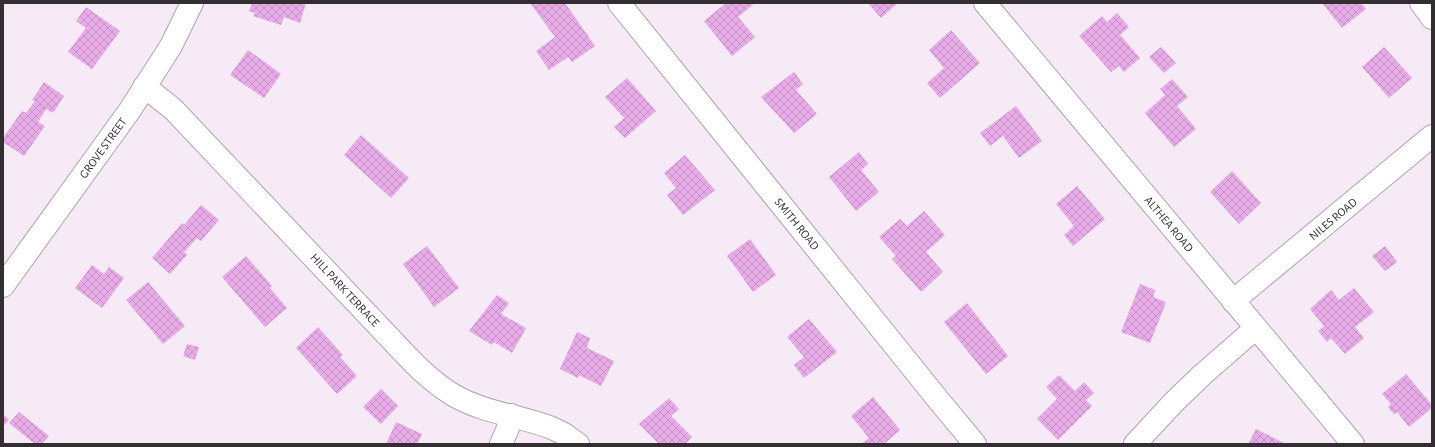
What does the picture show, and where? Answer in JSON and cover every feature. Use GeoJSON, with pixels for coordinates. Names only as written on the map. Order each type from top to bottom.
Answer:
{"type":"FeatureCollection","features":[{"type":"Feature","properties":{"kind":"street","name":"GROVE STREET"},"geometry":{"type":"LineString","coordinates":[[3,286],[144,87],[174,40],[192,3]]}},
{"type":"Feature","properties":{"kind":"street","name":"SMITH ROAD"},"geometry":{"type":"LineString","coordinates":[[619,3],[975,444]]}},
{"type":"Feature","properties":{"kind":"street","name":"ALTHEA ROAD"},"geometry":{"type":"LineString","coordinates":[[985,3],[1353,444]]}},
{"type":"Feature","properties":{"kind":"street"},"geometry":{"type":"LineString","coordinates":[[1421,3],[1432,18]]}},
{"type":"Feature","properties":{"kind":"street","name":"HILL PARK TERRACE"},"geometry":{"type":"LineString","coordinates":[[144,87],[173,109],[405,354],[441,387],[456,396],[486,408],[552,428],[578,444]]}},
{"type":"Feature","properties":{"kind":"street","name":"NILES ROAD"},"geometry":{"type":"LineString","coordinates":[[1233,301],[1432,136]]}},
{"type":"Feature","properties":{"kind":"street"},"geometry":{"type":"LineString","coordinates":[[1135,444],[1173,403],[1202,375],[1256,328]]}},
{"type":"Feature","properties":{"kind":"street"},"geometry":{"type":"LineString","coordinates":[[501,444],[508,428],[511,415]]}},
{"type":"Feature","properties":{"kind":"building"},"geometry":{"type":"Polygon","coordinates":[[[252,3],[306,3],[300,23],[284,17],[281,25],[253,16],[255,13],[249,11],[252,3]]]}},
{"type":"Feature","properties":{"kind":"building"},"geometry":{"type":"Polygon","coordinates":[[[530,3],[565,3],[595,46],[572,62],[568,57],[549,70],[536,51],[555,37],[530,3]]]}},
{"type":"Feature","properties":{"kind":"building"},"geometry":{"type":"Polygon","coordinates":[[[726,3],[755,3],[738,17],[755,37],[732,56],[704,21],[726,3]]]}},
{"type":"Feature","properties":{"kind":"building"},"geometry":{"type":"Polygon","coordinates":[[[868,3],[898,3],[881,18],[868,3]]]}},
{"type":"Feature","properties":{"kind":"building"},"geometry":{"type":"Polygon","coordinates":[[[1322,3],[1361,3],[1366,9],[1342,28],[1322,3]]]}},
{"type":"Feature","properties":{"kind":"building"},"geometry":{"type":"Polygon","coordinates":[[[86,7],[120,31],[92,69],[68,52],[86,28],[76,21],[86,7]]]}},
{"type":"Feature","properties":{"kind":"building"},"geometry":{"type":"Polygon","coordinates":[[[1117,13],[1129,27],[1120,35],[1140,58],[1124,72],[1119,66],[1111,72],[1079,36],[1102,16],[1107,22],[1117,13]]]}},
{"type":"Feature","properties":{"kind":"building"},"geometry":{"type":"Polygon","coordinates":[[[951,30],[980,63],[940,98],[927,83],[944,68],[929,50],[951,30]]]}},
{"type":"Feature","properties":{"kind":"building"},"geometry":{"type":"Polygon","coordinates":[[[1161,47],[1176,63],[1164,73],[1149,57],[1161,47]]]}},
{"type":"Feature","properties":{"kind":"building"},"geometry":{"type":"Polygon","coordinates":[[[1384,47],[1412,78],[1389,98],[1362,67],[1384,47]]]}},
{"type":"Feature","properties":{"kind":"building"},"geometry":{"type":"Polygon","coordinates":[[[248,50],[281,74],[264,98],[230,75],[248,50]]]}},
{"type":"Feature","properties":{"kind":"building"},"geometry":{"type":"Polygon","coordinates":[[[794,72],[803,84],[796,90],[817,114],[794,133],[761,97],[794,72]]]}},
{"type":"Feature","properties":{"kind":"building"},"geometry":{"type":"Polygon","coordinates":[[[627,78],[656,111],[625,138],[614,127],[624,118],[605,97],[627,78]]]}},
{"type":"Feature","properties":{"kind":"building"},"geometry":{"type":"Polygon","coordinates":[[[1172,79],[1188,97],[1177,106],[1196,129],[1174,147],[1145,113],[1165,95],[1160,89],[1172,79]]]}},
{"type":"Feature","properties":{"kind":"building"},"geometry":{"type":"Polygon","coordinates":[[[44,82],[64,96],[53,113],[46,109],[38,122],[45,126],[24,156],[3,142],[3,138],[22,111],[26,113],[35,101],[32,100],[44,82]]]}},
{"type":"Feature","properties":{"kind":"building"},"geometry":{"type":"Polygon","coordinates":[[[1016,106],[1042,141],[1019,158],[1003,136],[990,146],[980,133],[1016,106]]]}},
{"type":"Feature","properties":{"kind":"building"},"geometry":{"type":"Polygon","coordinates":[[[361,135],[409,178],[391,198],[344,155],[361,135]]]}},
{"type":"Feature","properties":{"kind":"building"},"geometry":{"type":"Polygon","coordinates":[[[859,152],[868,164],[861,170],[879,192],[856,211],[829,177],[859,152]]]}},
{"type":"Feature","properties":{"kind":"building"},"geometry":{"type":"Polygon","coordinates":[[[685,155],[715,190],[683,215],[667,195],[676,188],[664,173],[685,155]]]}},
{"type":"Feature","properties":{"kind":"building"},"geometry":{"type":"Polygon","coordinates":[[[1232,171],[1261,203],[1239,224],[1210,192],[1232,171]]]}},
{"type":"Feature","properties":{"kind":"building"},"geometry":{"type":"Polygon","coordinates":[[[1077,186],[1105,219],[1073,246],[1064,235],[1074,226],[1056,204],[1077,186]]]}},
{"type":"Feature","properties":{"kind":"building"},"geometry":{"type":"Polygon","coordinates":[[[201,205],[219,220],[201,241],[197,238],[184,252],[187,255],[170,274],[152,258],[182,223],[184,225],[201,205]]]}},
{"type":"Feature","properties":{"kind":"building"},"geometry":{"type":"Polygon","coordinates":[[[924,211],[945,235],[926,252],[943,272],[921,292],[892,259],[896,256],[879,237],[900,219],[907,226],[924,211]]]}},
{"type":"Feature","properties":{"kind":"building"},"geometry":{"type":"Polygon","coordinates":[[[750,239],[776,275],[753,292],[727,256],[750,239]]]}},
{"type":"Feature","properties":{"kind":"building"},"geometry":{"type":"Polygon","coordinates":[[[427,246],[459,288],[434,307],[403,264],[427,246]]]}},
{"type":"Feature","properties":{"kind":"building"},"geometry":{"type":"Polygon","coordinates":[[[1385,246],[1397,262],[1385,271],[1372,256],[1385,246]]]}},
{"type":"Feature","properties":{"kind":"building"},"geometry":{"type":"Polygon","coordinates":[[[246,256],[272,286],[270,288],[287,308],[265,327],[222,277],[246,256]]]}},
{"type":"Feature","properties":{"kind":"building"},"geometry":{"type":"Polygon","coordinates":[[[92,265],[104,274],[109,267],[124,278],[102,308],[75,288],[92,265]]]}},
{"type":"Feature","properties":{"kind":"building"},"geometry":{"type":"Polygon","coordinates":[[[148,282],[185,326],[163,344],[126,300],[148,282]]]}},
{"type":"Feature","properties":{"kind":"building"},"geometry":{"type":"Polygon","coordinates":[[[1140,284],[1155,290],[1153,297],[1166,302],[1150,343],[1121,332],[1140,284]]]}},
{"type":"Feature","properties":{"kind":"building"},"geometry":{"type":"Polygon","coordinates":[[[1354,288],[1374,312],[1355,327],[1364,338],[1345,354],[1331,338],[1327,342],[1318,331],[1324,326],[1310,309],[1331,290],[1339,300],[1354,288]]]}},
{"type":"Feature","properties":{"kind":"building"},"geometry":{"type":"Polygon","coordinates":[[[497,295],[509,303],[501,314],[526,328],[512,353],[494,342],[492,345],[469,331],[497,295]]]}},
{"type":"Feature","properties":{"kind":"building"},"geometry":{"type":"Polygon","coordinates":[[[967,303],[1008,356],[986,374],[944,322],[967,303]]]}},
{"type":"Feature","properties":{"kind":"building"},"geometry":{"type":"Polygon","coordinates":[[[809,319],[837,352],[804,378],[794,365],[804,357],[787,337],[809,319]]]}},
{"type":"Feature","properties":{"kind":"building"},"geometry":{"type":"Polygon","coordinates":[[[318,327],[343,355],[340,357],[357,376],[337,394],[296,348],[318,327]]]}},
{"type":"Feature","properties":{"kind":"building"},"geometry":{"type":"Polygon","coordinates":[[[577,332],[590,338],[587,348],[614,361],[601,386],[579,375],[578,378],[560,369],[577,332]]]}},
{"type":"Feature","properties":{"kind":"building"},"geometry":{"type":"Polygon","coordinates":[[[187,344],[199,347],[195,360],[183,356],[187,344]]]}},
{"type":"Feature","properties":{"kind":"building"},"geometry":{"type":"Polygon","coordinates":[[[1406,374],[1432,405],[1432,408],[1409,427],[1397,412],[1394,414],[1388,407],[1391,404],[1382,394],[1406,374]]]}},
{"type":"Feature","properties":{"kind":"building"},"geometry":{"type":"Polygon","coordinates":[[[1059,375],[1075,391],[1084,382],[1094,393],[1086,400],[1092,406],[1058,440],[1037,419],[1057,399],[1046,387],[1059,375]]]}},
{"type":"Feature","properties":{"kind":"building"},"geometry":{"type":"Polygon","coordinates":[[[381,389],[398,406],[381,424],[363,407],[381,389]]]}},
{"type":"Feature","properties":{"kind":"building"},"geometry":{"type":"Polygon","coordinates":[[[873,397],[900,430],[884,444],[861,444],[869,438],[851,416],[873,397]]]}},
{"type":"Feature","properties":{"kind":"building"},"geometry":{"type":"Polygon","coordinates":[[[669,398],[679,409],[671,416],[692,437],[685,444],[659,444],[639,424],[669,398]]]}},
{"type":"Feature","properties":{"kind":"building"},"geometry":{"type":"Polygon","coordinates":[[[19,412],[49,436],[42,444],[35,444],[9,423],[19,412]]]}},
{"type":"Feature","properties":{"kind":"building"},"geometry":{"type":"Polygon","coordinates":[[[3,415],[9,419],[3,427],[3,415]]]}},
{"type":"Feature","properties":{"kind":"building"},"geometry":{"type":"Polygon","coordinates":[[[396,422],[422,434],[417,444],[386,444],[396,422]]]}},
{"type":"Feature","properties":{"kind":"building"},"geometry":{"type":"Polygon","coordinates":[[[1256,429],[1286,444],[1248,444],[1256,429]]]}}]}
